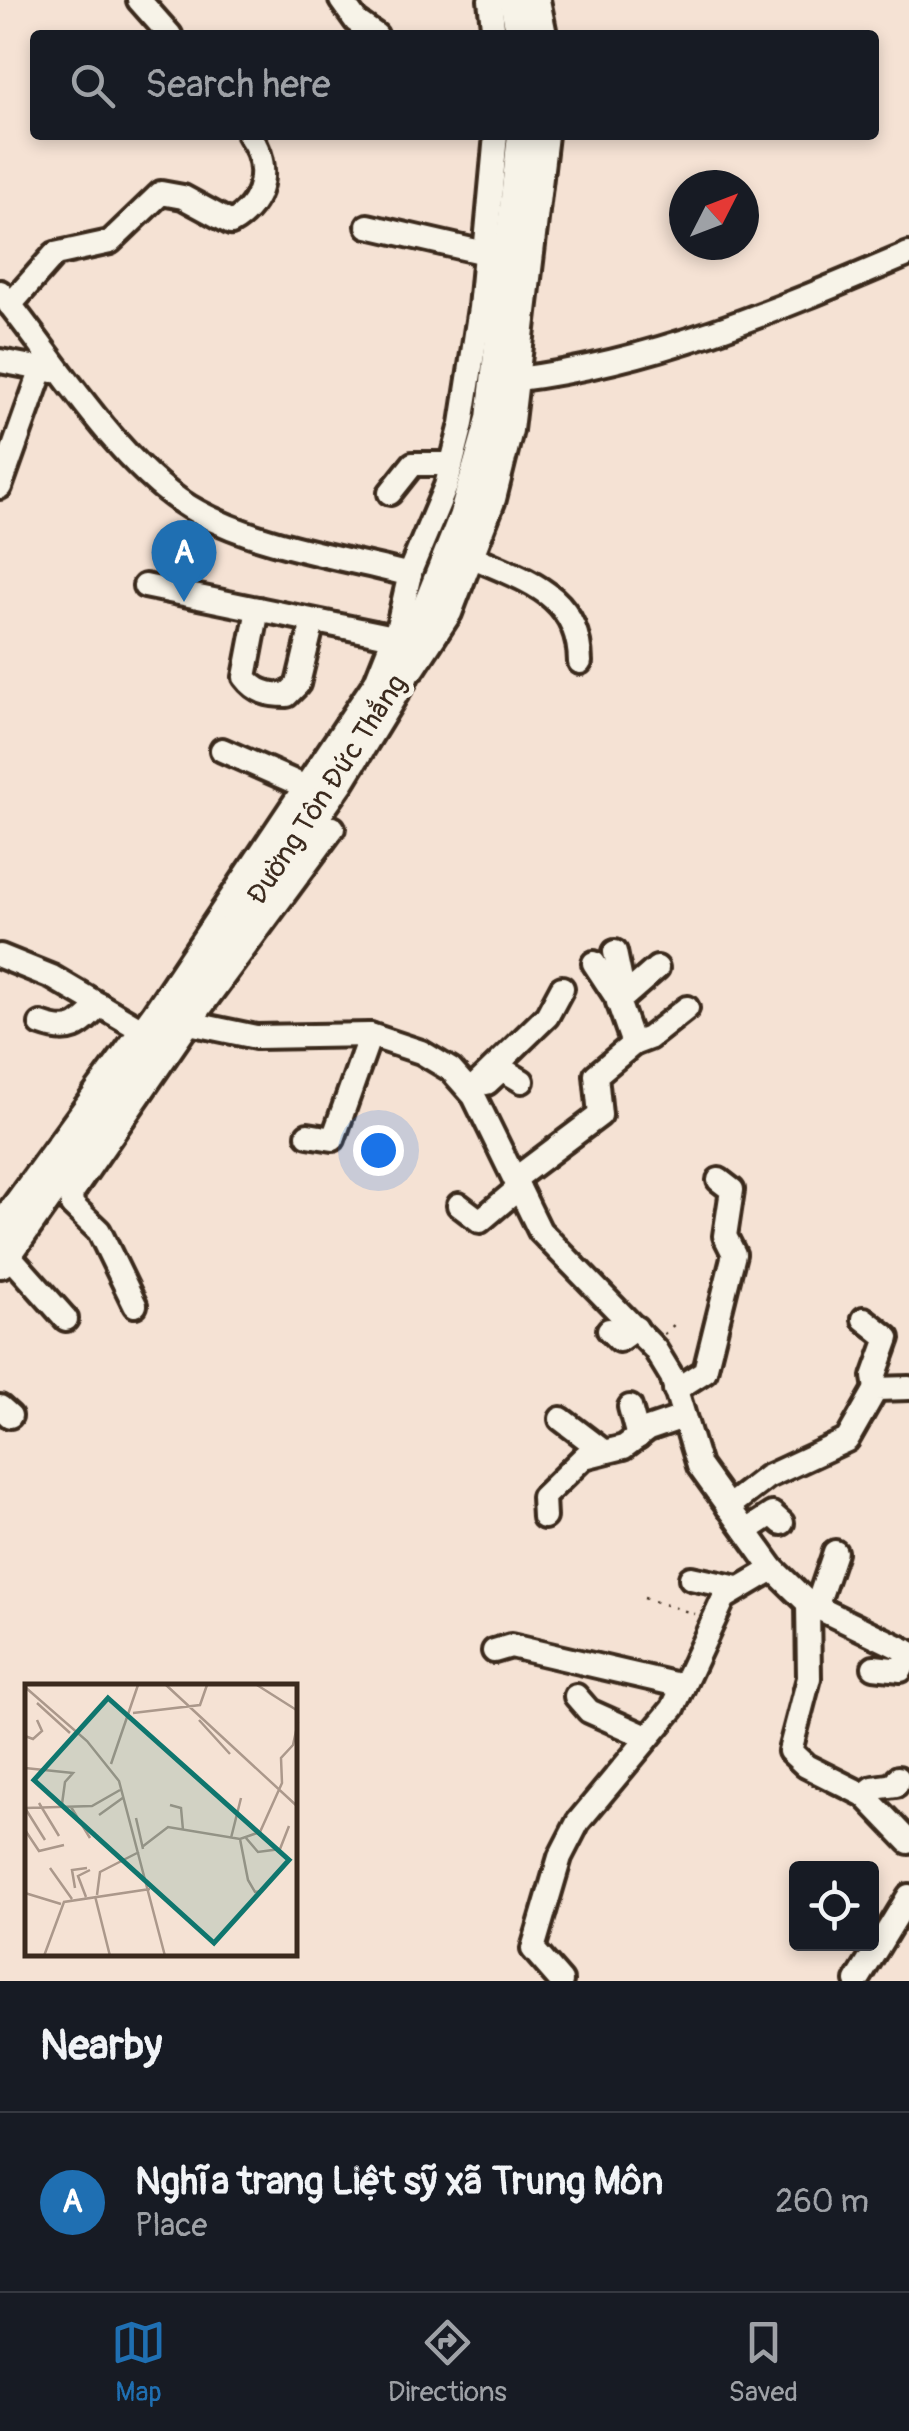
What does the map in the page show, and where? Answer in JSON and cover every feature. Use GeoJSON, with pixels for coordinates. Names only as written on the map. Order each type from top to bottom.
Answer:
{"type":"FeatureCollection","features":[{"type":"Feature","properties":{"kind":"highway"},"geometry":{"type":"LineString","coordinates":[[516,0],[523,30]]}},
{"type":"Feature","properties":{"kind":"highway","name":"Đường Tôn Đức Thắng"},"geometry":{"type":"LineString","coordinates":[[2,1246],[167,1025],[338,780],[465,518],[493,419],[523,140]]}},
{"type":"Feature","properties":{"kind":"street"},"geometry":{"type":"LineString","coordinates":[[139,0],[166,30]]}},
{"type":"Feature","properties":{"kind":"street"},"geometry":{"type":"LineString","coordinates":[[341,0],[369,30]]}},
{"type":"Feature","properties":{"kind":"street"},"geometry":{"type":"LineString","coordinates":[[490,0],[493,30]]}},
{"type":"Feature","properties":{"kind":"street"},"geometry":{"type":"LineString","coordinates":[[538,0],[544,30]]}},
{"type":"Feature","properties":{"kind":"street"},"geometry":{"type":"LineString","coordinates":[[253,140],[260,148],[260,197],[250,213],[230,222],[183,196],[161,193],[110,242],[65,248],[5,298],[51,371],[166,491],[233,528],[414,572]]}},
{"type":"Feature","properties":{"kind":"street"},"geometry":{"type":"LineString","coordinates":[[135,1305],[98,1231],[68,1200],[306,787],[376,681],[398,656],[414,572],[452,464],[474,365],[496,140]]}},
{"type":"Feature","properties":{"kind":"street"},"geometry":{"type":"LineString","coordinates":[[144,586],[313,620],[398,656],[425,656],[494,499],[518,379],[545,140]]}},
{"type":"Feature","properties":{"kind":"street"},"geometry":{"type":"LineString","coordinates":[[368,226],[485,253]]}},
{"type":"Feature","properties":{"kind":"street"},"geometry":{"type":"LineString","coordinates":[[518,379],[575,372],[731,330],[909,254]]}},
{"type":"Feature","properties":{"kind":"street"},"geometry":{"type":"LineString","coordinates":[[0,361],[51,371]]}},
{"type":"Feature","properties":{"kind":"street"},"geometry":{"type":"LineString","coordinates":[[0,488],[51,371]]}},
{"type":"Feature","properties":{"kind":"street"},"geometry":{"type":"LineString","coordinates":[[390,493],[413,464],[452,464]]}},
{"type":"Feature","properties":{"kind":"street"},"geometry":{"type":"LineString","coordinates":[[472,556],[540,587],[563,608],[578,631],[580,662]]}},
{"type":"Feature","properties":{"kind":"street"},"geometry":{"type":"LineString","coordinates":[[258,609],[245,676],[253,688],[273,695],[287,695],[298,684],[313,620]]}},
{"type":"Feature","properties":{"kind":"street"},"geometry":{"type":"LineString","coordinates":[[222,750],[306,787]]}},
{"type":"Feature","properties":{"kind":"street"},"geometry":{"type":"LineString","coordinates":[[167,1025],[333,828]]}},
{"type":"Feature","properties":{"kind":"street"},"geometry":{"type":"LineString","coordinates":[[0,956],[52,977],[100,1005],[167,1025],[256,1037],[370,1035],[436,1060],[472,1094],[552,1246],[655,1349],[675,1390],[698,1466],[773,1569],[812,1605],[909,1652],[901,1670],[874,1667]]}},
{"type":"Feature","properties":{"kind":"street"},"geometry":{"type":"LineString","coordinates":[[604,957],[633,1044]]}},
{"type":"Feature","properties":{"kind":"street"},"geometry":{"type":"LineString","coordinates":[[618,1000],[657,968]]}},
{"type":"Feature","properties":{"kind":"street"},"geometry":{"type":"LineString","coordinates":[[472,1094],[547,1016],[562,988]]}},
{"type":"Feature","properties":{"kind":"street"},"geometry":{"type":"LineString","coordinates":[[40,1024],[62,1031],[78,1028],[100,1005]]}},
{"type":"Feature","properties":{"kind":"street"},"geometry":{"type":"LineString","coordinates":[[600,1115],[594,1080],[633,1044],[649,1038],[687,1008]]}},
{"type":"Feature","properties":{"kind":"street"},"geometry":{"type":"LineString","coordinates":[[308,1135],[334,1139],[370,1035]]}},
{"type":"Feature","properties":{"kind":"street"},"geometry":{"type":"LineString","coordinates":[[472,1094],[502,1069],[522,1082]]}},
{"type":"Feature","properties":{"kind":"street"},"geometry":{"type":"LineString","coordinates":[[458,1204],[480,1220],[517,1184],[600,1115],[614,1108],[606,1086]]}},
{"type":"Feature","properties":{"kind":"street"},"geometry":{"type":"LineString","coordinates":[[675,1390],[705,1371],[733,1260],[724,1236],[732,1190],[719,1180]]}},
{"type":"Feature","properties":{"kind":"street"},"geometry":{"type":"LineString","coordinates":[[2,1246],[66,1318]]}},
{"type":"Feature","properties":{"kind":"street"},"geometry":{"type":"LineString","coordinates":[[728,1508],[767,1476],[846,1440],[876,1390],[874,1377],[888,1338],[864,1319]]}},
{"type":"Feature","properties":{"kind":"street"},"geometry":{"type":"LineString","coordinates":[[609,1330],[619,1340],[636,1328]]}},
{"type":"Feature","properties":{"kind":"street"},"geometry":{"type":"LineString","coordinates":[[876,1390],[909,1388]]}},
{"type":"Feature","properties":{"kind":"street"},"geometry":{"type":"LineString","coordinates":[[630,1407],[638,1437]]}},
{"type":"Feature","properties":{"kind":"street"},"geometry":{"type":"LineString","coordinates":[[544,1516],[541,1503],[547,1491],[584,1458],[624,1447],[654,1426],[682,1417]]}},
{"type":"Feature","properties":{"kind":"street"},"geometry":{"type":"LineString","coordinates":[[562,1419],[603,1451]]}},
{"type":"Feature","properties":{"kind":"street"},"geometry":{"type":"LineString","coordinates":[[746,1531],[772,1514],[782,1522]]}},
{"type":"Feature","properties":{"kind":"street"},"geometry":{"type":"LineString","coordinates":[[836,1552],[812,1605],[810,1678],[790,1750],[806,1766],[864,1795],[909,1842]]}},
{"type":"Feature","properties":{"kind":"street"},"geometry":{"type":"LineString","coordinates":[[561,1981],[534,1949],[560,1857],[578,1822],[664,1720],[724,1598],[773,1569]]}},
{"type":"Feature","properties":{"kind":"street"},"geometry":{"type":"LineString","coordinates":[[691,1578],[738,1588]]}},
{"type":"Feature","properties":{"kind":"street"},"geometry":{"type":"LineString","coordinates":[[679,1641],[702,1648]]}},
{"type":"Feature","properties":{"kind":"street"},"geometry":{"type":"LineString","coordinates":[[494,1651],[511,1646],[684,1686]]}},
{"type":"Feature","properties":{"kind":"street"},"geometry":{"type":"LineString","coordinates":[[576,1696],[589,1711],[647,1737]]}},
{"type":"Feature","properties":{"kind":"street"},"geometry":{"type":"LineString","coordinates":[[864,1795],[876,1787],[893,1786],[898,1778]]}},
{"type":"Feature","properties":{"kind":"street"},"geometry":{"type":"LineString","coordinates":[[857,1981],[909,1896]]}},
{"type":"Feature","properties":{"kind":"path"},"geometry":{"type":"LineString","coordinates":[[644,1598],[716,1618]]}},
{"type":"Feature","properties":{"kind":"place","name":"Nghĩa trang Liệt sỹ xã Trung Môn"},"geometry":{"type":"Point","coordinates":[184,602]}}]}
